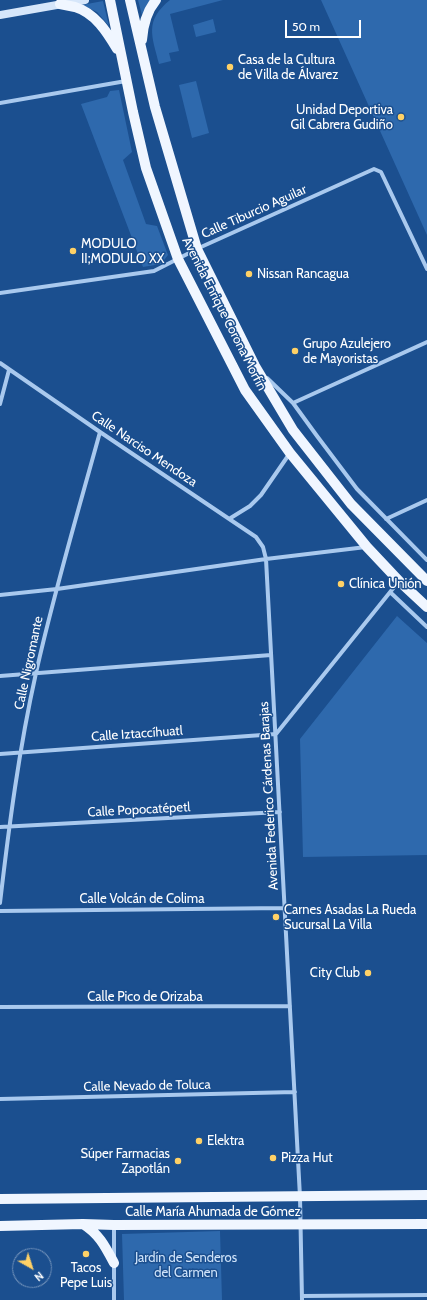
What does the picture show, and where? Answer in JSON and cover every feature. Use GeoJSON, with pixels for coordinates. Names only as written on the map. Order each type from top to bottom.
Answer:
{"type":"FeatureCollection","features":[{"type":"Feature","properties":{"kind":"main road"},"geometry":{"type":"LineString","coordinates":[[0,15],[85,0]]}},
{"type":"Feature","properties":{"kind":"main road","name":"Avenida Enrique Corona Morfín"},"geometry":{"type":"LineString","coordinates":[[110,0],[146,168],[178,259],[245,390],[290,453],[366,547],[427,607]]}},
{"type":"Feature","properties":{"kind":"main road","name":"Avenida Enrique Corona Morfín"},"geometry":{"type":"LineString","coordinates":[[130,0],[155,107],[196,249],[255,366],[293,430],[351,504],[427,581]]}},
{"type":"Feature","properties":{"kind":"main road"},"geometry":{"type":"LineString","coordinates":[[141,50],[144,22],[150,7],[156,0]]}},
{"type":"Feature","properties":{"kind":"main road"},"geometry":{"type":"LineString","coordinates":[[60,4],[76,7],[93,18],[106,30],[121,56]]}},
{"type":"Feature","properties":{"kind":"main road","name":"Calle María Ahumada de Gómez"},"geometry":{"type":"LineString","coordinates":[[0,1199],[427,1196]]}},
{"type":"Feature","properties":{"kind":"main road"},"geometry":{"type":"LineString","coordinates":[[83,1224],[93,1230],[114,1263]]}},
{"type":"Feature","properties":{"kind":"main road","name":"Calle María Ahumada de Gómez"},"geometry":{"type":"LineString","coordinates":[[0,1226],[83,1224],[427,1224]]}},
{"type":"Feature","properties":{"kind":"street"},"geometry":{"type":"LineString","coordinates":[[0,103],[127,81]]}},
{"type":"Feature","properties":{"kind":"street","name":"Calle Tiburcio Aguilar"},"geometry":{"type":"LineString","coordinates":[[0,293],[154,271],[196,249],[374,168],[381,172],[427,269]]}},
{"type":"Feature","properties":{"kind":"street"},"geometry":{"type":"LineString","coordinates":[[293,403],[427,342]]}},
{"type":"Feature","properties":{"kind":"street","name":"Calle Narciso Mendoza"},"geometry":{"type":"LineString","coordinates":[[0,363],[256,537],[263,547],[266,559]]}},
{"type":"Feature","properties":{"kind":"street"},"geometry":{"type":"LineString","coordinates":[[255,366],[293,403],[353,484],[427,560]]}},
{"type":"Feature","properties":{"kind":"street"},"geometry":{"type":"LineString","coordinates":[[0,404],[9,370]]}},
{"type":"Feature","properties":{"kind":"street","name":"Calle Nigromante"},"geometry":{"type":"LineString","coordinates":[[0,903],[9,827],[36,674],[57,589],[100,432]]}},
{"type":"Feature","properties":{"kind":"street"},"geometry":{"type":"LineString","coordinates":[[229,519],[250,506],[261,495],[290,453]]}},
{"type":"Feature","properties":{"kind":"street"},"geometry":{"type":"LineString","coordinates":[[386,519],[427,500]]}},
{"type":"Feature","properties":{"kind":"street"},"geometry":{"type":"LineString","coordinates":[[0,595],[57,589],[266,559],[366,547]]}},
{"type":"Feature","properties":{"kind":"street","name":"Avenida Federico Cárdenas Barajas"},"geometry":{"type":"LineString","coordinates":[[266,559],[295,1092],[301,1224],[302,1298]]}},
{"type":"Feature","properties":{"kind":"street"},"geometry":{"type":"LineString","coordinates":[[276,734],[399,581]]}},
{"type":"Feature","properties":{"kind":"street"},"geometry":{"type":"LineString","coordinates":[[390,592],[427,626]]}},
{"type":"Feature","properties":{"kind":"street"},"geometry":{"type":"LineString","coordinates":[[0,676],[271,654]]}},
{"type":"Feature","properties":{"kind":"street","name":"Calle Iztaccíhuatl"},"geometry":{"type":"LineString","coordinates":[[0,754],[276,734]]}},
{"type":"Feature","properties":{"kind":"street","name":"Calle Popocatépetl"},"geometry":{"type":"LineString","coordinates":[[0,827],[280,812]]}},
{"type":"Feature","properties":{"kind":"street","name":"Calle Volcán de Colima"},"geometry":{"type":"LineString","coordinates":[[0,910],[285,908]]}},
{"type":"Feature","properties":{"kind":"street","name":"Calle Pico de Orizaba"},"geometry":{"type":"LineString","coordinates":[[0,1007],[290,1006]]}},
{"type":"Feature","properties":{"kind":"street","name":"Calle Nevado de Toluca"},"geometry":{"type":"LineString","coordinates":[[0,1099],[295,1092]]}},
{"type":"Feature","properties":{"kind":"street"},"geometry":{"type":"LineString","coordinates":[[114,1225],[114,1300]]}},
{"type":"Feature","properties":{"kind":"street"},"geometry":{"type":"LineString","coordinates":[[302,1298],[427,1295]]}},
{"type":"Feature","properties":{"kind":"green space"},"geometry":{"type":"Polygon","coordinates":[[[138,0],[151,0],[142,15],[138,0]]]}},
{"type":"Feature","properties":{"kind":"green space"},"geometry":{"type":"Polygon","coordinates":[[[170,0],[223,0],[170,14],[179,51],[169,53],[171,61],[159,64],[154,45],[152,29],[153,22],[156,15],[170,0]]]}},
{"type":"Feature","properties":{"kind":"green space","name":"Unidad Deportiva Gil Cabrera Gudiño"},"geometry":{"type":"Polygon","coordinates":[[[321,0],[427,0],[427,235],[321,0]]]}},
{"type":"Feature","properties":{"kind":"green space"},"geometry":{"type":"Polygon","coordinates":[[[103,1],[109,26],[97,12],[82,5],[103,1]]]}},
{"type":"Feature","properties":{"kind":"green space"},"geometry":{"type":"Polygon","coordinates":[[[213,19],[216,32],[196,37],[193,25],[213,19]]]}},
{"type":"Feature","properties":{"kind":"green space"},"geometry":{"type":"Polygon","coordinates":[[[196,81],[209,133],[192,138],[179,85],[196,81]]]}},
{"type":"Feature","properties":{"kind":"green space"},"geometry":{"type":"Polygon","coordinates":[[[119,90],[132,152],[123,160],[146,224],[157,226],[168,255],[161,264],[143,267],[81,104],[107,97],[110,91],[119,90]]]}},
{"type":"Feature","properties":{"kind":"green space"},"geometry":{"type":"Polygon","coordinates":[[[397,616],[427,643],[427,855],[303,857],[300,739],[397,616]]]}},
{"type":"Feature","properties":{"kind":"green space","name":"Jardín de Senderos del Carmen"},"geometry":{"type":"Polygon","coordinates":[[[220,1231],[222,1300],[124,1300],[122,1234],[220,1231]]]}},
{"type":"Feature","properties":{"kind":"place","name":"Casa de la Cultura de Villa de Álvarez"},"geometry":{"type":"Point","coordinates":[230,67]}},
{"type":"Feature","properties":{"kind":"place","name":"Unidad Deportiva Gil Cabrera Gudiño"},"geometry":{"type":"Point","coordinates":[401,117]}},
{"type":"Feature","properties":{"kind":"place","name":"MODULO II;MODULO XX"},"geometry":{"type":"Point","coordinates":[73,251]}},
{"type":"Feature","properties":{"kind":"place","name":"Nissan Rancagua"},"geometry":{"type":"Point","coordinates":[249,274]}},
{"type":"Feature","properties":{"kind":"place","name":"Grupo Azulejero de Mayoristas"},"geometry":{"type":"Point","coordinates":[295,351]}},
{"type":"Feature","properties":{"kind":"place","name":"Clínica Unión"},"geometry":{"type":"Point","coordinates":[341,584]}},
{"type":"Feature","properties":{"kind":"place","name":"Carnes Asadas La Rueda Sucursal La Villa"},"geometry":{"type":"Point","coordinates":[276,917]}},
{"type":"Feature","properties":{"kind":"place","name":"City Club"},"geometry":{"type":"Point","coordinates":[368,973]}},
{"type":"Feature","properties":{"kind":"place","name":"Elektra"},"geometry":{"type":"Point","coordinates":[199,1141]}},
{"type":"Feature","properties":{"kind":"place","name":"Pizza Hut"},"geometry":{"type":"Point","coordinates":[273,1158]}},
{"type":"Feature","properties":{"kind":"place","name":"Súper Farmacias Zapotlán"},"geometry":{"type":"Point","coordinates":[178,1161]}},
{"type":"Feature","properties":{"kind":"place","name":"Tacos Pepe Luis"},"geometry":{"type":"Point","coordinates":[86,1254]}}]}
